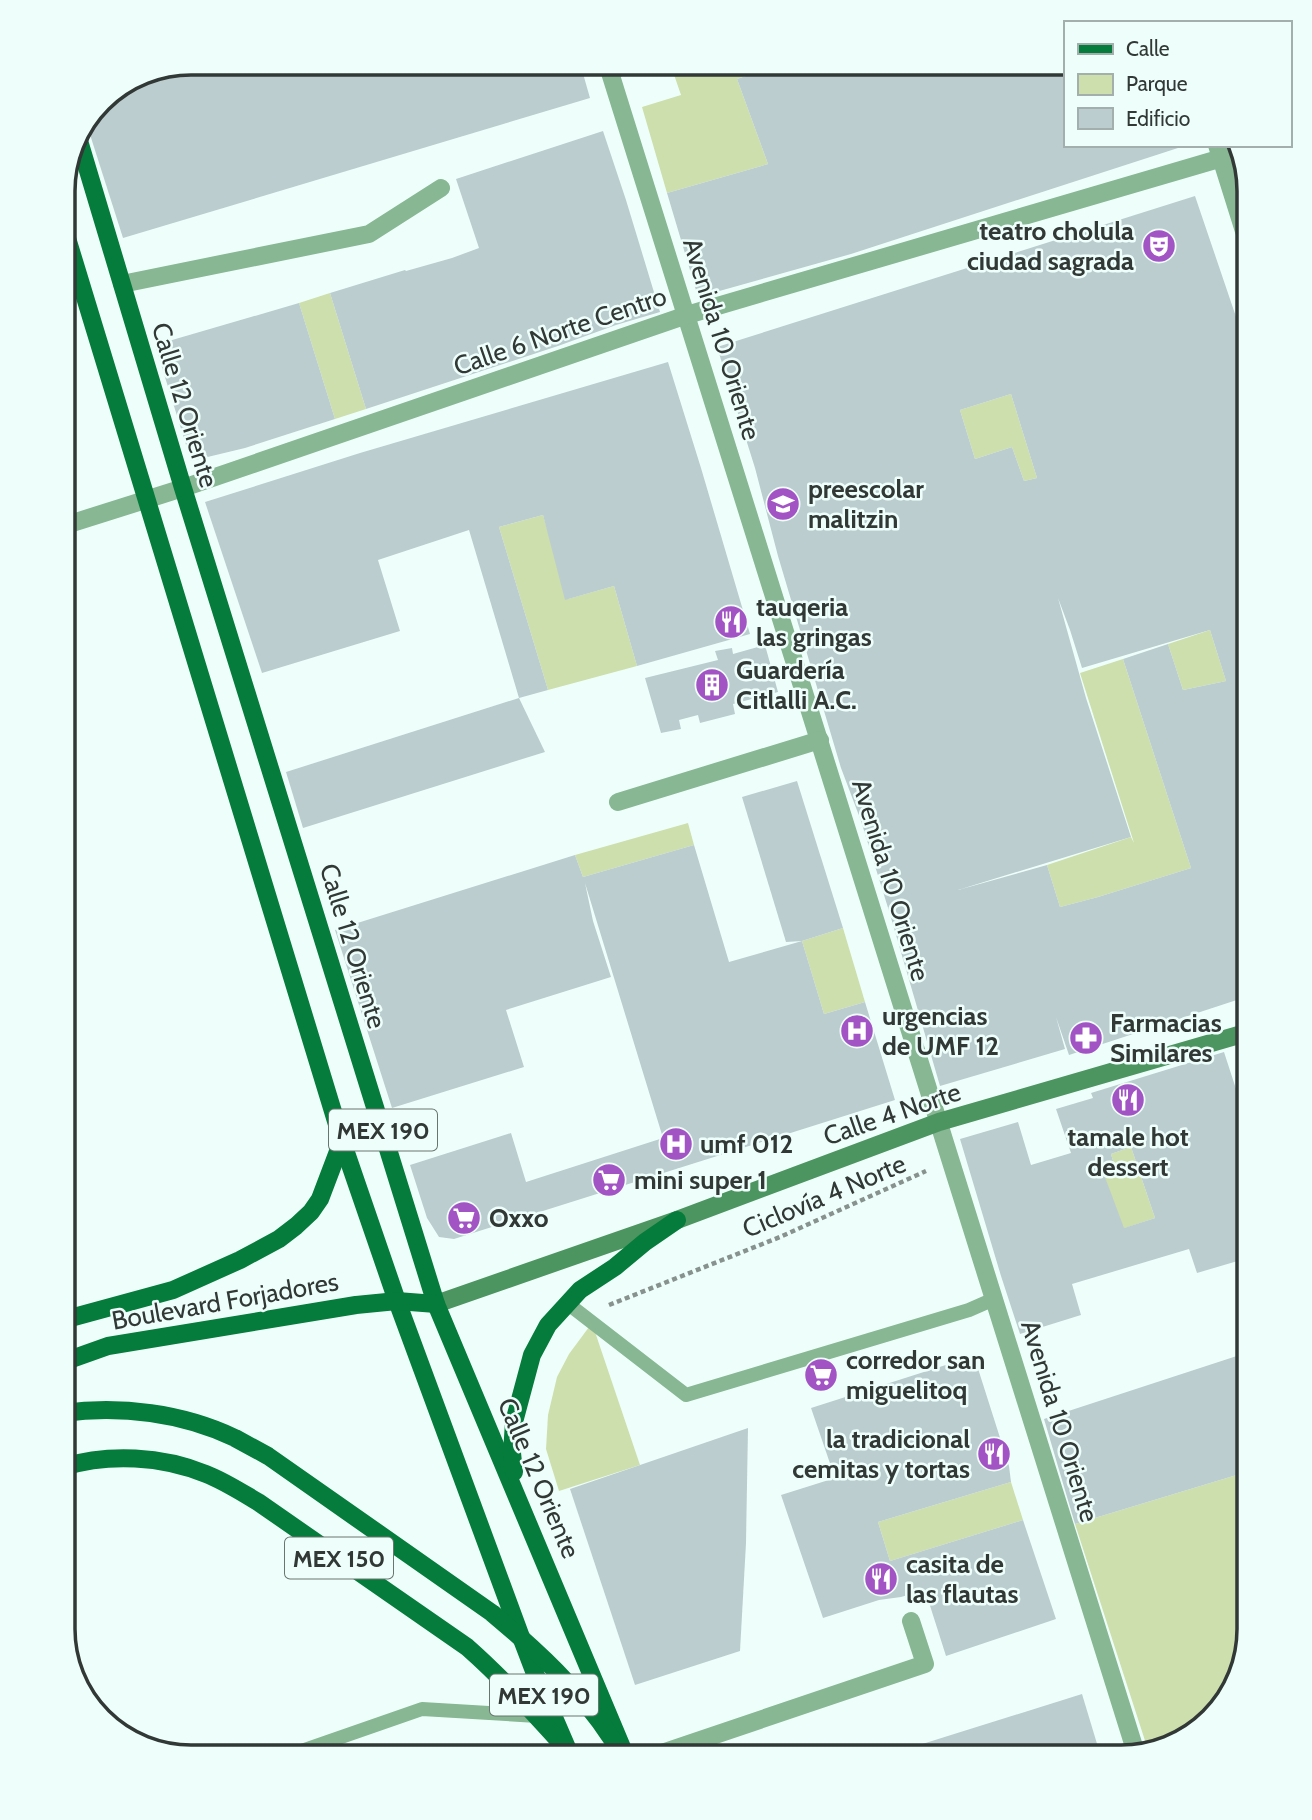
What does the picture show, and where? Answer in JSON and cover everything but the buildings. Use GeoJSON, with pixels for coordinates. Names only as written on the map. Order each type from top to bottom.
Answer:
{"type":"FeatureCollection","features":[{"type":"Feature","properties":{"kind":"main road","name":"Calle 12 Oriente"},"geometry":{"type":"LineString","coordinates":[[82,152],[183,488],[436,1304],[620,1745]]}},
{"type":"Feature","properties":{"kind":"main road","name":"MEX 190"},"geometry":{"type":"LineString","coordinates":[[75,268],[342,1141],[397,1301],[521,1637],[566,1745]]}},
{"type":"Feature","properties":{"kind":"main road","name":"Calle 4 Norte"},"geometry":{"type":"LineString","coordinates":[[397,1301],[436,1304],[942,1131],[1237,1036]]}},
{"type":"Feature","properties":{"kind":"main road"},"geometry":{"type":"LineString","coordinates":[[75,1317],[173,1290],[279,1239],[304,1219],[320,1199],[342,1141]]}},
{"type":"Feature","properties":{"kind":"main road"},"geometry":{"type":"LineString","coordinates":[[516,1492],[512,1453],[514,1422],[532,1355],[542,1335],[580,1290],[677,1220]]}},
{"type":"Feature","properties":{"kind":"main road","name":"Boulevard Forjadores"},"geometry":{"type":"LineString","coordinates":[[75,1358],[108,1346],[356,1305],[397,1301]]}},
{"type":"Feature","properties":{"kind":"main road","name":"MEX 150"},"geometry":{"type":"LineString","coordinates":[[75,1411],[120,1410],[156,1414],[195,1423],[233,1437],[268,1456],[492,1613],[521,1637],[581,1699],[616,1745]]}},
{"type":"Feature","properties":{"kind":"main road","name":"MEX 150"},"geometry":{"type":"LineString","coordinates":[[75,1464],[121,1458],[148,1460],[177,1465],[233,1486],[467,1647],[496,1672],[562,1745]]}},
{"type":"Feature","properties":{"kind":"street","name":"Avenida 10 Oriente"},"geometry":{"type":"LineString","coordinates":[[611,75],[1133,1744]]}},
{"type":"Feature","properties":{"kind":"street","name":"Calle 6 Norte Centro"},"geometry":{"type":"LineString","coordinates":[[75,522],[687,316],[1219,152]]}},
{"type":"Feature","properties":{"kind":"street"},"geometry":{"type":"LineString","coordinates":[[1219,152],[1237,209]]}},
{"type":"Feature","properties":{"kind":"street"},"geometry":{"type":"LineString","coordinates":[[122,284],[369,234],[441,188]]}},
{"type":"Feature","properties":{"kind":"street"},"geometry":{"type":"LineString","coordinates":[[618,802],[820,740]]}},
{"type":"Feature","properties":{"kind":"street"},"geometry":{"type":"LineString","coordinates":[[685,1745],[925,1664],[911,1621]]}},
{"type":"Feature","properties":{"kind":"lane"},"geometry":{"type":"LineString","coordinates":[[567,1303],[686,1395],[969,1310],[994,1299]]}},
{"type":"Feature","properties":{"kind":"lane"},"geometry":{"type":"LineString","coordinates":[[318,1745],[422,1709],[537,1716]]}},
{"type":"Feature","properties":{"kind":"path","name":"Ciclovía 4 Norte"},"geometry":{"type":"LineString","coordinates":[[583,1316],[780,1237],[926,1173],[942,1131]]}},
{"type":"Feature","properties":{"kind":"green space"},"geometry":{"type":"Polygon","coordinates":[[[674,75],[748,75],[737,79],[768,164],[667,193],[642,107],[681,95],[674,75]]]}},
{"type":"Feature","properties":{"kind":"green space"},"geometry":{"type":"Polygon","coordinates":[[[330,293],[366,409],[335,419],[299,303],[330,293]]]}},
{"type":"Feature","properties":{"kind":"green space"},"geometry":{"type":"Polygon","coordinates":[[[1011,394],[1037,478],[1024,481],[1012,447],[975,459],[960,410],[1011,394]]]}},
{"type":"Feature","properties":{"kind":"green space"},"geometry":{"type":"Polygon","coordinates":[[[543,515],[568,599],[614,586],[637,666],[548,690],[499,527],[543,515]]]}},
{"type":"Feature","properties":{"kind":"green space"},"geometry":{"type":"Polygon","coordinates":[[[1210,630],[1226,681],[1183,690],[1168,644],[1210,630]]]}},
{"type":"Feature","properties":{"kind":"green space"},"geometry":{"type":"Polygon","coordinates":[[[1123,659],[1191,868],[1060,907],[1047,865],[1131,837],[1134,843],[1080,673],[1123,659]]]}},
{"type":"Feature","properties":{"kind":"green space"},"geometry":{"type":"Polygon","coordinates":[[[688,823],[694,845],[583,877],[575,855],[688,823]]]}},
{"type":"Feature","properties":{"kind":"green space"},"geometry":{"type":"Polygon","coordinates":[[[843,928],[865,1002],[824,1014],[802,941],[843,928]]]}},
{"type":"Feature","properties":{"kind":"green space"},"geometry":{"type":"Polygon","coordinates":[[[1131,1147],[1155,1218],[1122,1229],[1102,1169],[1114,1164],[1111,1154],[1131,1147]]]}},
{"type":"Feature","properties":{"kind":"green space"},"geometry":{"type":"Polygon","coordinates":[[[592,1323],[640,1465],[559,1491],[546,1449],[548,1415],[557,1377],[569,1354],[592,1323]]]}},
{"type":"Feature","properties":{"kind":"green space"},"geometry":{"type":"Polygon","coordinates":[[[1237,1475],[1237,1629],[1233,1659],[1221,1687],[1203,1711],[1165,1736],[1145,1742],[1075,1524],[1237,1475]]]}},
{"type":"Feature","properties":{"kind":"green space"},"geometry":{"type":"Polygon","coordinates":[[[1011,1482],[1023,1520],[890,1561],[878,1522],[1011,1482]]]}},
{"type":"Feature","properties":{"kind":"place","name":"teatro cholula ciudad sagrada"},"geometry":{"type":"Point","coordinates":[1159,246]}},
{"type":"Feature","properties":{"kind":"place","name":"preescolar malitzin"},"geometry":{"type":"Point","coordinates":[783,504]}},
{"type":"Feature","properties":{"kind":"place","name":"tauqeria las gringas"},"geometry":{"type":"Point","coordinates":[731,622]}},
{"type":"Feature","properties":{"kind":"place","name":"Guardería Citlalli A.C."},"geometry":{"type":"Point","coordinates":[712,685]}},
{"type":"Feature","properties":{"kind":"place","name":"urgencias de UMF 12"},"geometry":{"type":"Point","coordinates":[857,1031]}},
{"type":"Feature","properties":{"kind":"place","name":"Farmacias Similares"},"geometry":{"type":"Point","coordinates":[1086,1038]}},
{"type":"Feature","properties":{"kind":"place","name":"tamale hot dessert"},"geometry":{"type":"Point","coordinates":[1128,1100]}},
{"type":"Feature","properties":{"kind":"place","name":"umf 012"},"geometry":{"type":"Point","coordinates":[676,1144]}},
{"type":"Feature","properties":{"kind":"place","name":"mini super 1"},"geometry":{"type":"Point","coordinates":[609,1180]}},
{"type":"Feature","properties":{"kind":"place","name":"Oxxo"},"geometry":{"type":"Point","coordinates":[464,1218]}},
{"type":"Feature","properties":{"kind":"place","name":"corredor san miguelitoq"},"geometry":{"type":"Point","coordinates":[821,1375]}},
{"type":"Feature","properties":{"kind":"place","name":"la tradicional cemitas y tortas"},"geometry":{"type":"Point","coordinates":[994,1454]}},
{"type":"Feature","properties":{"kind":"place","name":"casita de las flautas"},"geometry":{"type":"Point","coordinates":[881,1579]}}]}
